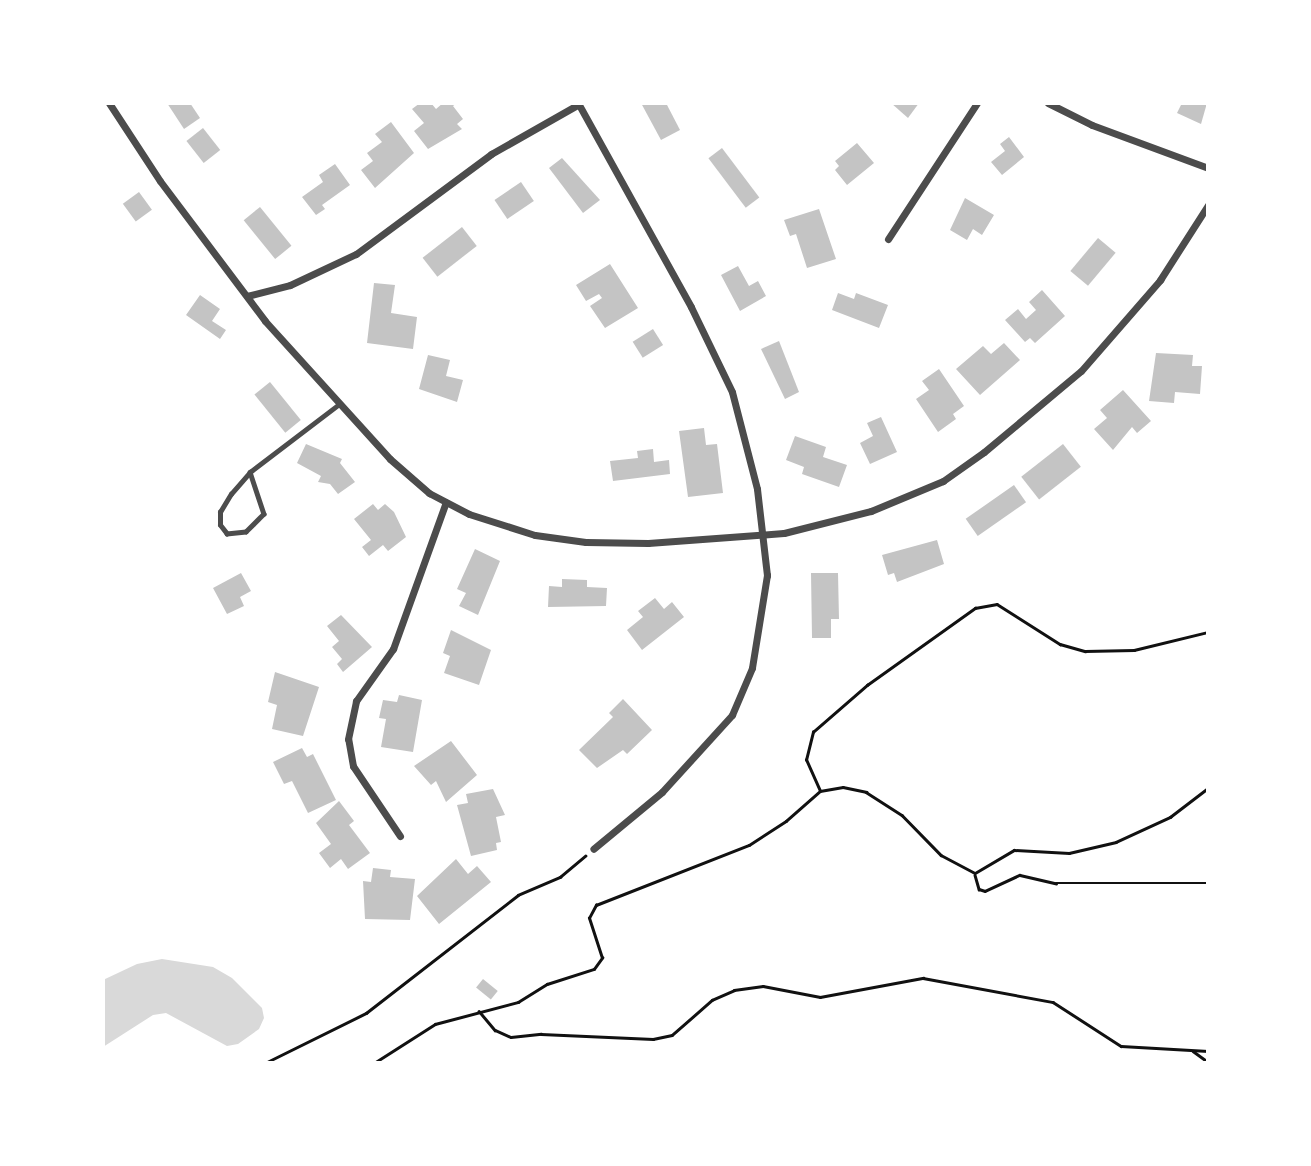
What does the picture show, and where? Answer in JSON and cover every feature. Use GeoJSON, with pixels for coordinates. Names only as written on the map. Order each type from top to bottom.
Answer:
{"type":"FeatureCollection","features":[{"type":"Feature","properties":{"kind":"street"},"geometry":{"type":"LineString","coordinates":[[109,103],[160,181],[247,296],[338,405],[390,459],[446,502],[515,530],[586,542],[764,535],[822,526],[871,511],[943,481],[984,453],[1081,371],[1130,317],[1208,205]]}},
{"type":"Feature","properties":{"kind":"street"},"geometry":{"type":"LineString","coordinates":[[888,239],[977,103]]}},
{"type":"Feature","properties":{"kind":"street"},"geometry":{"type":"LineString","coordinates":[[1048,103],[1092,125],[1208,168]]}},
{"type":"Feature","properties":{"kind":"street"},"geometry":{"type":"LineString","coordinates":[[247,296],[290,285],[356,254],[491,154],[578,104],[685,295],[732,392],[751,454],[764,535],[766,595],[752,668],[732,715],[662,792],[593,849]]}},
{"type":"Feature","properties":{"kind":"street"},"geometry":{"type":"LineString","coordinates":[[400,835],[363,786],[353,766],[348,739],[356,701],[393,649],[446,502]]}},
{"type":"Feature","properties":{"kind":"lane"},"geometry":{"type":"LineString","coordinates":[[250,472],[264,514],[246,532],[227,534],[220,525],[220,512],[250,472],[338,405]]}},
{"type":"Feature","properties":{"kind":"path"},"geometry":{"type":"LineString","coordinates":[[820,791],[806,760],[813,732],[867,685],[975,608],[997,604],[1060,644],[1085,651],[1134,650],[1208,632]]}},
{"type":"Feature","properties":{"kind":"path"},"geometry":{"type":"LineString","coordinates":[[373,1063],[415,1034],[479,1011],[518,1002],[547,984],[599,966],[601,950],[589,918],[596,905],[679,869],[749,845],[786,821],[820,791],[843,787],[866,792],[902,815],[942,855],[975,873],[979,888],[985,891],[1020,876],[1056,883],[1208,883]]}},
{"type":"Feature","properties":{"kind":"path"},"geometry":{"type":"LineString","coordinates":[[975,873],[1014,850],[1069,853],[1116,842],[1170,817],[1208,788]]}},
{"type":"Feature","properties":{"kind":"path"},"geometry":{"type":"LineString","coordinates":[[265,1063],[366,1013],[519,895],[560,877],[593,849]]}},
{"type":"Feature","properties":{"kind":"path"},"geometry":{"type":"LineString","coordinates":[[479,1011],[495,1030],[511,1037],[541,1034],[653,1039],[672,1035],[712,1000],[734,990],[763,986],[820,997],[923,978],[1053,1002],[1121,1046],[1208,1051]]}},
{"type":"Feature","properties":{"kind":"path"},"geometry":{"type":"LineString","coordinates":[[1194,1051],[1208,1062]]}},
{"type":"Feature","properties":{"kind":"shaded area"},"geometry":{"type":"Polygon","coordinates":[[[162,959],[213,967],[232,978],[262,1008],[264,1018],[259,1029],[238,1044],[227,1046],[166,1013],[153,1015],[103,1047],[103,980],[137,964],[162,959]]]}},
{"type":"Feature","properties":{"kind":"building"},"geometry":{"type":"Polygon","coordinates":[[[167,103],[190,103],[200,118],[184,129],[167,103]]]}},
{"type":"Feature","properties":{"kind":"building"},"geometry":{"type":"Polygon","coordinates":[[[420,103],[431,103],[436,109],[443,103],[457,103],[453,106],[463,119],[457,124],[462,129],[428,149],[414,131],[424,123],[412,109],[420,103]]]}},
{"type":"Feature","properties":{"kind":"building"},"geometry":{"type":"Polygon","coordinates":[[[641,103],[666,103],[680,130],[661,140],[641,103]]]}},
{"type":"Feature","properties":{"kind":"building"},"geometry":{"type":"Polygon","coordinates":[[[891,103],[919,103],[908,118],[891,103]]]}},
{"type":"Feature","properties":{"kind":"building"},"geometry":{"type":"Polygon","coordinates":[[[1182,103],[1207,103],[1201,124],[1177,113],[1182,103]]]}},
{"type":"Feature","properties":{"kind":"building"},"geometry":{"type":"Polygon","coordinates":[[[391,122],[414,153],[375,188],[361,170],[373,161],[367,153],[382,142],[375,134],[391,122]]]}},
{"type":"Feature","properties":{"kind":"building"},"geometry":{"type":"Polygon","coordinates":[[[203,128],[220,150],[204,163],[186,141],[203,128]]]}},
{"type":"Feature","properties":{"kind":"building"},"geometry":{"type":"Polygon","coordinates":[[[1009,137],[1024,157],[1002,175],[991,162],[1005,151],[1000,144],[1009,137]]]}},
{"type":"Feature","properties":{"kind":"building"},"geometry":{"type":"Polygon","coordinates":[[[857,143],[874,163],[847,185],[835,170],[839,166],[835,161],[857,143]]]}},
{"type":"Feature","properties":{"kind":"building"},"geometry":{"type":"Polygon","coordinates":[[[722,148],[759,198],[746,208],[708,158],[722,148]]]}},
{"type":"Feature","properties":{"kind":"building"},"geometry":{"type":"Polygon","coordinates":[[[562,158],[600,200],[583,213],[549,168],[562,158]]]}},
{"type":"Feature","properties":{"kind":"building"},"geometry":{"type":"Polygon","coordinates":[[[335,164],[350,185],[322,205],[325,209],[316,215],[302,197],[323,182],[319,175],[335,164]]]}},
{"type":"Feature","properties":{"kind":"building"},"geometry":{"type":"Polygon","coordinates":[[[521,182],[534,201],[507,219],[494,200],[521,182]]]}},
{"type":"Feature","properties":{"kind":"building"},"geometry":{"type":"Polygon","coordinates":[[[139,192],[152,210],[136,222],[123,204],[139,192]]]}},
{"type":"Feature","properties":{"kind":"building"},"geometry":{"type":"Polygon","coordinates":[[[965,198],[994,215],[982,235],[973,229],[967,240],[950,230],[965,198]]]}},
{"type":"Feature","properties":{"kind":"building"},"geometry":{"type":"Polygon","coordinates":[[[260,207],[291,246],[275,259],[244,220],[260,207]]]}},
{"type":"Feature","properties":{"kind":"building"},"geometry":{"type":"Polygon","coordinates":[[[819,209],[836,259],[807,268],[796,234],[790,236],[784,220],[819,209]]]}},
{"type":"Feature","properties":{"kind":"building"},"geometry":{"type":"Polygon","coordinates":[[[462,227],[477,246],[437,277],[423,258],[462,227]]]}},
{"type":"Feature","properties":{"kind":"building"},"geometry":{"type":"Polygon","coordinates":[[[1098,238],[1116,253],[1088,286],[1070,271],[1098,238]]]}},
{"type":"Feature","properties":{"kind":"building"},"geometry":{"type":"Polygon","coordinates":[[[610,264],[638,308],[605,328],[590,306],[602,298],[599,294],[586,301],[576,285],[610,264]]]}},
{"type":"Feature","properties":{"kind":"building"},"geometry":{"type":"Polygon","coordinates":[[[738,266],[749,286],[758,281],[766,296],[740,311],[721,275],[738,266]]]}},
{"type":"Feature","properties":{"kind":"building"},"geometry":{"type":"Polygon","coordinates":[[[374,283],[395,285],[391,313],[417,317],[413,349],[367,343],[374,283]]]}},
{"type":"Feature","properties":{"kind":"building"},"geometry":{"type":"Polygon","coordinates":[[[1042,290],[1065,316],[1035,343],[1030,338],[1025,342],[1005,320],[1018,309],[1026,319],[1036,310],[1029,302],[1042,290]]]}},
{"type":"Feature","properties":{"kind":"building"},"geometry":{"type":"Polygon","coordinates":[[[838,293],[854,299],[856,293],[888,305],[879,328],[832,310],[838,293]]]}},
{"type":"Feature","properties":{"kind":"building"},"geometry":{"type":"Polygon","coordinates":[[[200,295],[220,309],[212,321],[226,330],[220,339],[186,315],[200,295]]]}},
{"type":"Feature","properties":{"kind":"building"},"geometry":{"type":"Polygon","coordinates":[[[653,329],[663,345],[643,358],[633,342],[653,329]]]}},
{"type":"Feature","properties":{"kind":"building"},"geometry":{"type":"Polygon","coordinates":[[[779,341],[799,392],[785,399],[761,349],[779,341]]]}},
{"type":"Feature","properties":{"kind":"building"},"geometry":{"type":"Polygon","coordinates":[[[1004,343],[1020,360],[980,395],[956,369],[983,346],[991,354],[1004,343]]]}},
{"type":"Feature","properties":{"kind":"building"},"geometry":{"type":"Polygon","coordinates":[[[1156,353],[1193,355],[1192,366],[1202,366],[1200,394],[1175,392],[1174,403],[1149,401],[1156,353]]]}},
{"type":"Feature","properties":{"kind":"building"},"geometry":{"type":"Polygon","coordinates":[[[428,355],[450,360],[446,376],[463,380],[457,402],[419,389],[428,355]]]}},
{"type":"Feature","properties":{"kind":"building"},"geometry":{"type":"Polygon","coordinates":[[[939,369],[964,406],[953,414],[956,419],[938,432],[916,399],[929,390],[922,381],[939,369]]]}},
{"type":"Feature","properties":{"kind":"building"},"geometry":{"type":"Polygon","coordinates":[[[270,382],[301,420],[285,433],[254,395],[270,382]]]}},
{"type":"Feature","properties":{"kind":"building"},"geometry":{"type":"Polygon","coordinates":[[[1123,390],[1151,421],[1137,433],[1132,427],[1113,450],[1094,429],[1107,418],[1100,410],[1123,390]]]}},
{"type":"Feature","properties":{"kind":"building"},"geometry":{"type":"Polygon","coordinates":[[[881,417],[897,452],[870,464],[860,443],[873,436],[867,423],[881,417]]]}},
{"type":"Feature","properties":{"kind":"building"},"geometry":{"type":"Polygon","coordinates":[[[704,428],[706,445],[717,444],[723,493],[688,497],[679,431],[704,428]]]}},
{"type":"Feature","properties":{"kind":"building"},"geometry":{"type":"Polygon","coordinates":[[[795,436],[826,447],[823,457],[847,465],[839,487],[802,474],[804,467],[786,460],[795,436]]]}},
{"type":"Feature","properties":{"kind":"building"},"geometry":{"type":"Polygon","coordinates":[[[306,444],[342,459],[340,463],[355,482],[338,494],[330,484],[318,482],[321,476],[297,463],[306,444]]]}},
{"type":"Feature","properties":{"kind":"building"},"geometry":{"type":"Polygon","coordinates":[[[1063,444],[1081,467],[1039,499],[1021,477],[1063,444]]]}},
{"type":"Feature","properties":{"kind":"building"},"geometry":{"type":"Polygon","coordinates":[[[653,449],[654,462],[669,460],[670,474],[613,481],[610,461],[638,458],[637,451],[653,449]]]}},
{"type":"Feature","properties":{"kind":"building"},"geometry":{"type":"Polygon","coordinates":[[[1014,485],[1026,502],[978,536],[966,519],[1014,485]]]}},
{"type":"Feature","properties":{"kind":"building"},"geometry":{"type":"Polygon","coordinates":[[[373,504],[378,510],[385,504],[394,512],[406,537],[388,551],[383,545],[369,556],[362,547],[371,540],[354,519],[373,504]]]}},
{"type":"Feature","properties":{"kind":"building"},"geometry":{"type":"Polygon","coordinates":[[[937,540],[944,564],[897,582],[894,573],[888,575],[882,555],[937,540]]]}},
{"type":"Feature","properties":{"kind":"building"},"geometry":{"type":"Polygon","coordinates":[[[475,549],[500,561],[478,615],[459,606],[466,593],[457,589],[475,549]]]}},
{"type":"Feature","properties":{"kind":"building"},"geometry":{"type":"Polygon","coordinates":[[[241,573],[251,591],[240,597],[244,606],[227,614],[213,588],[241,573]]]}},
{"type":"Feature","properties":{"kind":"building"},"geometry":{"type":"Polygon","coordinates":[[[811,573],[838,573],[839,619],[831,619],[831,638],[812,638],[811,573]]]}},
{"type":"Feature","properties":{"kind":"building"},"geometry":{"type":"Polygon","coordinates":[[[562,579],[587,580],[587,587],[607,588],[606,606],[548,607],[549,586],[562,587],[562,579]]]}},
{"type":"Feature","properties":{"kind":"building"},"geometry":{"type":"Polygon","coordinates":[[[655,598],[664,609],[672,602],[684,617],[642,650],[627,630],[643,617],[638,611],[655,598]]]}},
{"type":"Feature","properties":{"kind":"building"},"geometry":{"type":"Polygon","coordinates":[[[341,615],[372,647],[343,672],[337,664],[342,659],[332,647],[339,641],[327,626],[341,615]]]}},
{"type":"Feature","properties":{"kind":"building"},"geometry":{"type":"Polygon","coordinates":[[[451,630],[491,650],[479,685],[444,673],[450,656],[443,653],[451,630]]]}},
{"type":"Feature","properties":{"kind":"building"},"geometry":{"type":"Polygon","coordinates":[[[275,672],[319,687],[303,736],[272,729],[277,705],[268,702],[275,672]]]}},
{"type":"Feature","properties":{"kind":"building"},"geometry":{"type":"Polygon","coordinates":[[[399,695],[422,700],[413,752],[381,747],[386,719],[379,718],[383,700],[397,702],[399,695]]]}},
{"type":"Feature","properties":{"kind":"building"},"geometry":{"type":"Polygon","coordinates":[[[623,699],[652,730],[627,754],[623,750],[597,768],[579,750],[613,717],[609,713],[623,699]]]}},
{"type":"Feature","properties":{"kind":"building"},"geometry":{"type":"Polygon","coordinates":[[[451,741],[477,775],[446,802],[436,781],[431,785],[414,766],[451,741]]]}},
{"type":"Feature","properties":{"kind":"building"},"geometry":{"type":"Polygon","coordinates":[[[302,748],[307,757],[313,754],[336,800],[308,813],[292,781],[284,784],[273,762],[302,748]]]}},
{"type":"Feature","properties":{"kind":"building"},"geometry":{"type":"Polygon","coordinates":[[[493,789],[505,815],[496,817],[501,842],[496,843],[497,850],[471,856],[457,805],[468,803],[466,794],[493,789]]]}},
{"type":"Feature","properties":{"kind":"building"},"geometry":{"type":"Polygon","coordinates":[[[339,801],[354,821],[349,825],[370,853],[348,869],[341,859],[330,868],[319,853],[331,844],[316,823],[339,801]]]}},
{"type":"Feature","properties":{"kind":"building"},"geometry":{"type":"Polygon","coordinates":[[[456,859],[468,874],[477,866],[491,882],[439,924],[417,896],[456,859]]]}},
{"type":"Feature","properties":{"kind":"building"},"geometry":{"type":"Polygon","coordinates":[[[373,868],[391,870],[390,877],[415,879],[410,920],[365,919],[363,881],[371,882],[373,868]]]}},
{"type":"Feature","properties":{"kind":"building"},"geometry":{"type":"Polygon","coordinates":[[[483,979],[498,991],[491,1000],[476,988],[483,979]]]}}]}
